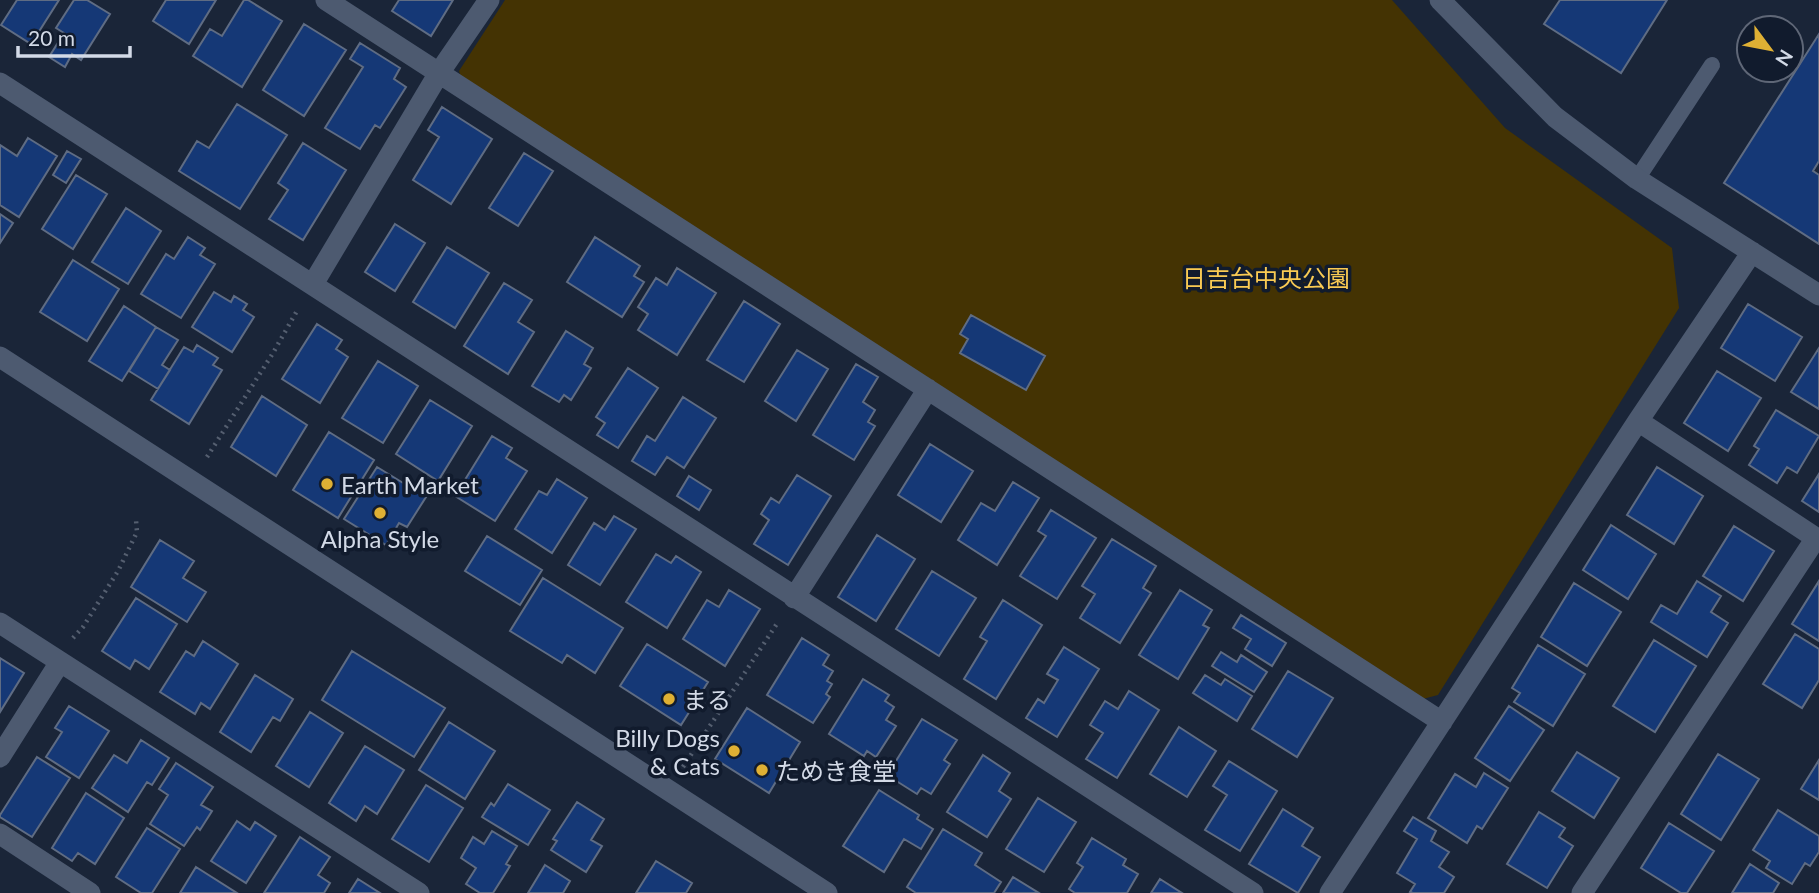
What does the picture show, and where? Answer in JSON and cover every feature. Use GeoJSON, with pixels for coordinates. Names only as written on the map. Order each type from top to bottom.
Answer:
{"type":"FeatureCollection","features":[{"type":"Feature","properties":{"kind":"street"},"geometry":{"type":"LineString","coordinates":[[326,0],[1442,722]]}},
{"type":"Feature","properties":{"kind":"street"},"geometry":{"type":"LineString","coordinates":[[313,284],[439,73],[489,0]]}},
{"type":"Feature","properties":{"kind":"street"},"geometry":{"type":"LineString","coordinates":[[1440,0],[1555,117],[1637,179],[1819,295]]}},
{"type":"Feature","properties":{"kind":"street"},"geometry":{"type":"LineString","coordinates":[[0,83],[1253,893]]}},
{"type":"Feature","properties":{"kind":"street"},"geometry":{"type":"LineString","coordinates":[[1330,893],[1638,421],[1752,252]]}},
{"type":"Feature","properties":{"kind":"street"},"geometry":{"type":"LineString","coordinates":[[0,357],[827,893]]}},
{"type":"Feature","properties":{"kind":"street"},"geometry":{"type":"LineString","coordinates":[[794,598],[928,389]]}},
{"type":"Feature","properties":{"kind":"street"},"geometry":{"type":"LineString","coordinates":[[1582,893],[1817,539],[1638,421]]}},
{"type":"Feature","properties":{"kind":"street"},"geometry":{"type":"LineString","coordinates":[[0,623],[419,893]]}},
{"type":"Feature","properties":{"kind":"street"},"geometry":{"type":"LineString","coordinates":[[0,757],[60,662]]}},
{"type":"Feature","properties":{"kind":"street"},"geometry":{"type":"LineString","coordinates":[[0,834],[90,893]]}},
{"type":"Feature","properties":{"kind":"lane"},"geometry":{"type":"LineString","coordinates":[[1637,179],[1712,65]]}},
{"type":"Feature","properties":{"kind":"path"},"geometry":{"type":"LineString","coordinates":[[204,462],[313,284]]}},
{"type":"Feature","properties":{"kind":"path"},"geometry":{"type":"LineString","coordinates":[[60,662],[61,650],[83,627],[118,571],[137,532],[136,520]]}},
{"type":"Feature","properties":{"kind":"path"},"geometry":{"type":"LineString","coordinates":[[668,790],[794,598]]}},
{"type":"Feature","properties":{"kind":"green space","name":"日吉台中央公園"},"geometry":{"type":"Polygon","coordinates":[[[505,0],[1392,0],[1505,128],[1672,248],[1679,308],[1438,695],[1419,700],[465,90],[459,71],[505,0]]]}},
{"type":"Feature","properties":{"kind":"building"},"geometry":{"type":"Polygon","coordinates":[[[17,0],[59,0],[31,44],[1,25],[17,0]]]}},
{"type":"Feature","properties":{"kind":"building"},"geometry":{"type":"Polygon","coordinates":[[[74,0],[87,0],[110,14],[81,60],[72,54],[65,67],[49,57],[64,33],[56,28],[74,0]]]}},
{"type":"Feature","properties":{"kind":"building"},"geometry":{"type":"Polygon","coordinates":[[[166,0],[216,0],[189,44],[153,21],[166,0]]]}},
{"type":"Feature","properties":{"kind":"building"},"geometry":{"type":"Polygon","coordinates":[[[244,0],[282,21],[242,87],[193,56],[210,29],[222,36],[244,0]]]}},
{"type":"Feature","properties":{"kind":"building"},"geometry":{"type":"Polygon","coordinates":[[[399,0],[453,0],[431,36],[392,11],[399,0]]]}},
{"type":"Feature","properties":{"kind":"building"},"geometry":{"type":"Polygon","coordinates":[[[1560,0],[1667,0],[1621,73],[1544,24],[1560,0]]]}},
{"type":"Feature","properties":{"kind":"building"},"geometry":{"type":"Polygon","coordinates":[[[304,24],[346,50],[304,116],[263,90],[304,24]]]}},
{"type":"Feature","properties":{"kind":"building"},"geometry":{"type":"Polygon","coordinates":[[[1819,34],[1819,161],[1813,171],[1819,175],[1819,244],[1724,183],[1787,84],[1805,84],[1805,56],[1819,34]]]}},
{"type":"Feature","properties":{"kind":"building"},"geometry":{"type":"Polygon","coordinates":[[[360,43],[400,68],[394,79],[406,87],[380,128],[375,125],[360,149],[325,128],[363,67],[350,59],[360,43]]]}},
{"type":"Feature","properties":{"kind":"building"},"geometry":{"type":"Polygon","coordinates":[[[237,104],[287,135],[240,209],[179,171],[197,141],[209,148],[237,104]]]}},
{"type":"Feature","properties":{"kind":"building"},"geometry":{"type":"Polygon","coordinates":[[[442,107],[492,139],[451,204],[413,180],[439,137],[428,130],[442,107]]]}},
{"type":"Feature","properties":{"kind":"building"},"geometry":{"type":"Polygon","coordinates":[[[28,138],[57,156],[19,217],[0,205],[0,145],[17,156],[28,138]]]}},
{"type":"Feature","properties":{"kind":"building"},"geometry":{"type":"Polygon","coordinates":[[[303,143],[346,170],[303,240],[269,219],[288,190],[278,183],[303,143]]]}},
{"type":"Feature","properties":{"kind":"building"},"geometry":{"type":"Polygon","coordinates":[[[67,151],[81,159],[66,183],[53,175],[67,151]]]}},
{"type":"Feature","properties":{"kind":"building"},"geometry":{"type":"Polygon","coordinates":[[[524,153],[553,171],[518,226],[489,208],[524,153]]]}},
{"type":"Feature","properties":{"kind":"building"},"geometry":{"type":"Polygon","coordinates":[[[76,175],[107,194],[73,249],[42,229],[76,175]]]}},
{"type":"Feature","properties":{"kind":"building"},"geometry":{"type":"Polygon","coordinates":[[[126,208],[161,231],[128,284],[92,262],[126,208]]]}},
{"type":"Feature","properties":{"kind":"building"},"geometry":{"type":"Polygon","coordinates":[[[0,214],[13,223],[0,243],[0,214]]]}},
{"type":"Feature","properties":{"kind":"building"},"geometry":{"type":"Polygon","coordinates":[[[395,224],[425,243],[395,291],[365,272],[395,224]]]}},
{"type":"Feature","properties":{"kind":"building"},"geometry":{"type":"Polygon","coordinates":[[[188,237],[205,248],[200,255],[215,264],[181,318],[141,294],[166,254],[174,259],[188,237]]]}},
{"type":"Feature","properties":{"kind":"building"},"geometry":{"type":"Polygon","coordinates":[[[595,237],[640,266],[634,276],[644,282],[622,317],[567,282],[595,237]]]}},
{"type":"Feature","properties":{"kind":"building"},"geometry":{"type":"Polygon","coordinates":[[[447,247],[489,273],[455,328],[413,302],[447,247]]]}},
{"type":"Feature","properties":{"kind":"building"},"geometry":{"type":"Polygon","coordinates":[[[73,260],[119,289],[87,341],[40,312],[73,260]]]}},
{"type":"Feature","properties":{"kind":"building"},"geometry":{"type":"Polygon","coordinates":[[[677,268],[716,293],[677,355],[638,330],[648,314],[638,307],[656,278],[667,285],[677,268]]]}},
{"type":"Feature","properties":{"kind":"building"},"geometry":{"type":"Polygon","coordinates":[[[504,283],[532,300],[518,322],[534,332],[508,374],[464,346],[504,283]]]}},
{"type":"Feature","properties":{"kind":"building"},"geometry":{"type":"Polygon","coordinates":[[[214,292],[231,302],[234,296],[247,304],[243,310],[254,317],[232,352],[192,327],[214,292]]]}},
{"type":"Feature","properties":{"kind":"building"},"geometry":{"type":"Polygon","coordinates":[[[744,301],[780,324],[744,382],[707,360],[744,301]]]}},
{"type":"Feature","properties":{"kind":"building"},"geometry":{"type":"Polygon","coordinates":[[[1748,304],[1802,337],[1775,381],[1721,348],[1748,304]]]}},
{"type":"Feature","properties":{"kind":"building"},"geometry":{"type":"Polygon","coordinates":[[[124,306],[156,327],[122,381],[89,361],[124,306]]]}},
{"type":"Feature","properties":{"kind":"building"},"geometry":{"type":"Polygon","coordinates":[[[971,315],[1045,356],[1026,390],[960,353],[968,339],[960,334],[971,315]]]}},
{"type":"Feature","properties":{"kind":"building"},"geometry":{"type":"Polygon","coordinates":[[[317,324],[342,340],[336,349],[348,357],[320,403],[282,379],[317,324]]]}},
{"type":"Feature","properties":{"kind":"building"},"geometry":{"type":"Polygon","coordinates":[[[156,327],[178,340],[162,365],[170,370],[158,389],[129,371],[156,327]]]}},
{"type":"Feature","properties":{"kind":"building"},"geometry":{"type":"Polygon","coordinates":[[[566,331],[593,348],[584,364],[591,368],[571,400],[564,395],[559,402],[532,386],[566,331]]]}},
{"type":"Feature","properties":{"kind":"building"},"geometry":{"type":"Polygon","coordinates":[[[197,345],[218,358],[213,365],[222,370],[189,424],[151,400],[184,347],[193,352],[197,345]]]}},
{"type":"Feature","properties":{"kind":"building"},"geometry":{"type":"Polygon","coordinates":[[[1819,348],[1819,409],[1791,392],[1819,348]]]}},
{"type":"Feature","properties":{"kind":"building"},"geometry":{"type":"Polygon","coordinates":[[[797,350],[828,369],[796,421],[765,401],[797,350]]]}},
{"type":"Feature","properties":{"kind":"building"},"geometry":{"type":"Polygon","coordinates":[[[378,361],[418,386],[383,443],[342,418],[378,361]]]}},
{"type":"Feature","properties":{"kind":"building"},"geometry":{"type":"Polygon","coordinates":[[[856,364],[878,377],[863,402],[875,410],[868,422],[875,426],[854,460],[813,435],[856,364]]]}},
{"type":"Feature","properties":{"kind":"building"},"geometry":{"type":"Polygon","coordinates":[[[628,368],[658,388],[618,448],[597,435],[605,423],[596,417],[628,368]]]}},
{"type":"Feature","properties":{"kind":"building"},"geometry":{"type":"Polygon","coordinates":[[[1717,371],[1761,398],[1728,451],[1684,423],[1717,371]]]}},
{"type":"Feature","properties":{"kind":"building"},"geometry":{"type":"Polygon","coordinates":[[[262,396],[307,425],[276,476],[231,447],[262,396]]]}},
{"type":"Feature","properties":{"kind":"building"},"geometry":{"type":"Polygon","coordinates":[[[683,397],[716,418],[684,468],[667,457],[655,475],[632,461],[647,436],[655,441],[683,397]]]}},
{"type":"Feature","properties":{"kind":"building"},"geometry":{"type":"Polygon","coordinates":[[[430,400],[472,426],[438,481],[396,454],[430,400]]]}},
{"type":"Feature","properties":{"kind":"building"},"geometry":{"type":"Polygon","coordinates":[[[1776,410],[1819,436],[1797,473],[1787,467],[1777,483],[1749,465],[1759,449],[1754,446],[1776,410]]]}},
{"type":"Feature","properties":{"kind":"building"},"geometry":{"type":"Polygon","coordinates":[[[329,432],[374,460],[338,518],[293,490],[329,432]]]}},
{"type":"Feature","properties":{"kind":"building"},"geometry":{"type":"Polygon","coordinates":[[[492,436],[512,448],[506,458],[527,471],[495,521],[455,496],[492,436]]]}},
{"type":"Feature","properties":{"kind":"building"},"geometry":{"type":"Polygon","coordinates":[[[930,444],[973,471],[941,522],[898,495],[930,444]]]}},
{"type":"Feature","properties":{"kind":"building"},"geometry":{"type":"Polygon","coordinates":[[[377,467],[426,497],[407,527],[399,523],[386,545],[344,519],[377,467]]]}},
{"type":"Feature","properties":{"kind":"building"},"geometry":{"type":"Polygon","coordinates":[[[1657,467],[1703,496],[1674,544],[1627,515],[1657,467]]]}},
{"type":"Feature","properties":{"kind":"building"},"geometry":{"type":"Polygon","coordinates":[[[1819,474],[1819,512],[1802,501],[1819,474]]]}},
{"type":"Feature","properties":{"kind":"building"},"geometry":{"type":"Polygon","coordinates":[[[797,475],[831,496],[788,565],[754,544],[769,520],[761,514],[771,498],[779,503],[797,475]]]}},
{"type":"Feature","properties":{"kind":"building"},"geometry":{"type":"Polygon","coordinates":[[[689,476],[711,490],[699,510],[677,496],[689,476]]]}},
{"type":"Feature","properties":{"kind":"building"},"geometry":{"type":"Polygon","coordinates":[[[557,479],[587,498],[552,553],[515,529],[539,491],[547,495],[557,479]]]}},
{"type":"Feature","properties":{"kind":"building"},"geometry":{"type":"Polygon","coordinates":[[[1013,482],[1039,498],[997,565],[958,540],[981,503],[995,511],[1013,482]]]}},
{"type":"Feature","properties":{"kind":"building"},"geometry":{"type":"Polygon","coordinates":[[[1051,510],[1096,538],[1057,599],[1020,576],[1046,536],[1038,531],[1051,510]]]}},
{"type":"Feature","properties":{"kind":"building"},"geometry":{"type":"Polygon","coordinates":[[[614,516],[636,529],[600,585],[568,565],[594,523],[605,530],[614,516]]]}},
{"type":"Feature","properties":{"kind":"building"},"geometry":{"type":"Polygon","coordinates":[[[1611,525],[1656,554],[1628,599],[1583,570],[1611,525]]]}},
{"type":"Feature","properties":{"kind":"building"},"geometry":{"type":"Polygon","coordinates":[[[1734,526],[1774,551],[1743,601],[1703,576],[1734,526]]]}},
{"type":"Feature","properties":{"kind":"building"},"geometry":{"type":"Polygon","coordinates":[[[877,535],[915,559],[876,621],[838,597],[877,535]]]}},
{"type":"Feature","properties":{"kind":"building"},"geometry":{"type":"Polygon","coordinates":[[[487,536],[542,570],[520,605],[465,571],[487,536]]]}},
{"type":"Feature","properties":{"kind":"building"},"geometry":{"type":"Polygon","coordinates":[[[1112,539],[1156,566],[1143,588],[1151,593],[1120,643],[1080,618],[1095,594],[1082,586],[1112,539]]]}},
{"type":"Feature","properties":{"kind":"building"},"geometry":{"type":"Polygon","coordinates":[[[160,540],[194,561],[183,578],[206,592],[187,622],[131,587],[160,540]]]}},
{"type":"Feature","properties":{"kind":"building"},"geometry":{"type":"Polygon","coordinates":[[[656,554],[671,563],[676,556],[701,572],[667,628],[626,602],[656,554]]]}},
{"type":"Feature","properties":{"kind":"building"},"geometry":{"type":"Polygon","coordinates":[[[932,571],[976,598],[939,656],[896,629],[932,571]]]}},
{"type":"Feature","properties":{"kind":"building"},"geometry":{"type":"Polygon","coordinates":[[[543,578],[623,628],[595,673],[567,655],[562,663],[510,631],[543,578]]]}},
{"type":"Feature","properties":{"kind":"building"},"geometry":{"type":"Polygon","coordinates":[[[1697,581],[1721,596],[1711,612],[1728,623],[1707,657],[1651,622],[1661,605],[1677,614],[1697,581]]]}},
{"type":"Feature","properties":{"kind":"building"},"geometry":{"type":"Polygon","coordinates":[[[1819,581],[1819,641],[1792,624],[1819,581]]]}},
{"type":"Feature","properties":{"kind":"building"},"geometry":{"type":"Polygon","coordinates":[[[1574,583],[1621,612],[1587,666],[1541,637],[1574,583]]]}},
{"type":"Feature","properties":{"kind":"building"},"geometry":{"type":"Polygon","coordinates":[[[729,590],[760,609],[725,666],[683,639],[707,600],[719,607],[729,590]]]}},
{"type":"Feature","properties":{"kind":"building"},"geometry":{"type":"Polygon","coordinates":[[[1180,590],[1212,610],[1203,625],[1209,628],[1178,679],[1139,655],[1180,590]]]}},
{"type":"Feature","properties":{"kind":"building"},"geometry":{"type":"Polygon","coordinates":[[[136,598],[177,624],[149,669],[135,660],[130,669],[102,651],[136,598]]]}},
{"type":"Feature","properties":{"kind":"building"},"geometry":{"type":"Polygon","coordinates":[[[1003,600],[1042,625],[996,699],[964,679],[987,641],[980,637],[1003,600]]]}},
{"type":"Feature","properties":{"kind":"building"},"geometry":{"type":"Polygon","coordinates":[[[1241,615],[1286,643],[1272,666],[1245,649],[1251,639],[1233,628],[1241,615]]]}},
{"type":"Feature","properties":{"kind":"building"},"geometry":{"type":"Polygon","coordinates":[[[1795,634],[1819,649],[1819,680],[1802,708],[1763,684],[1795,634]]]}},
{"type":"Feature","properties":{"kind":"building"},"geometry":{"type":"Polygon","coordinates":[[[802,638],[829,655],[823,665],[833,671],[827,681],[832,684],[826,694],[830,697],[813,723],[767,695],[802,638]]]}},
{"type":"Feature","properties":{"kind":"building"},"geometry":{"type":"Polygon","coordinates":[[[1654,640],[1696,666],[1655,732],[1613,706],[1654,640]]]}},
{"type":"Feature","properties":{"kind":"building"},"geometry":{"type":"Polygon","coordinates":[[[203,641],[238,664],[210,709],[201,703],[195,714],[160,692],[186,651],[194,656],[203,641]]]}},
{"type":"Feature","properties":{"kind":"building"},"geometry":{"type":"Polygon","coordinates":[[[647,644],[708,682],[681,725],[620,686],[647,644]]]}},
{"type":"Feature","properties":{"kind":"building"},"geometry":{"type":"Polygon","coordinates":[[[1538,645],[1585,674],[1553,726],[1514,702],[1520,693],[1512,688],[1538,645]]]}},
{"type":"Feature","properties":{"kind":"building"},"geometry":{"type":"Polygon","coordinates":[[[1064,647],[1099,669],[1057,737],[1026,718],[1038,699],[1044,703],[1058,680],[1047,674],[1064,647]]]}},
{"type":"Feature","properties":{"kind":"building"},"geometry":{"type":"Polygon","coordinates":[[[352,651],[445,708],[414,757],[322,700],[352,651]]]}},
{"type":"Feature","properties":{"kind":"building"},"geometry":{"type":"Polygon","coordinates":[[[1221,652],[1237,662],[1241,655],[1267,672],[1254,692],[1212,666],[1221,652]]]}},
{"type":"Feature","properties":{"kind":"building"},"geometry":{"type":"Polygon","coordinates":[[[0,658],[24,673],[0,712],[0,658]]]}},
{"type":"Feature","properties":{"kind":"building"},"geometry":{"type":"Polygon","coordinates":[[[1288,671],[1333,698],[1297,757],[1252,729],[1288,671]]]}},
{"type":"Feature","properties":{"kind":"building"},"geometry":{"type":"Polygon","coordinates":[[[255,675],[293,699],[280,721],[273,717],[251,752],[220,732],[255,675]]]}},
{"type":"Feature","properties":{"kind":"building"},"geometry":{"type":"Polygon","coordinates":[[[1205,675],[1221,685],[1225,679],[1252,696],[1237,721],[1193,693],[1205,675]]]}},
{"type":"Feature","properties":{"kind":"building"},"geometry":{"type":"Polygon","coordinates":[[[863,679],[889,695],[885,701],[894,707],[886,720],[896,726],[876,757],[867,751],[864,756],[829,734],[863,679]]]}},
{"type":"Feature","properties":{"kind":"building"},"geometry":{"type":"Polygon","coordinates":[[[1129,691],[1159,710],[1117,778],[1086,759],[1103,733],[1090,725],[1105,701],[1118,709],[1129,691]]]}},
{"type":"Feature","properties":{"kind":"building"},"geometry":{"type":"Polygon","coordinates":[[[69,706],[109,731],[79,778],[46,757],[62,732],[55,728],[69,706]]]}},
{"type":"Feature","properties":{"kind":"building"},"geometry":{"type":"Polygon","coordinates":[[[1509,706],[1544,730],[1510,781],[1475,758],[1509,706]]]}},
{"type":"Feature","properties":{"kind":"building"},"geometry":{"type":"Polygon","coordinates":[[[747,708],[800,742],[769,793],[715,759],[747,708]]]}},
{"type":"Feature","properties":{"kind":"building"},"geometry":{"type":"Polygon","coordinates":[[[310,712],[343,733],[309,787],[276,766],[310,712]]]}},
{"type":"Feature","properties":{"kind":"building"},"geometry":{"type":"Polygon","coordinates":[[[922,719],[957,740],[944,760],[950,764],[931,794],[921,788],[917,794],[890,777],[893,771],[891,769],[922,719]]]}},
{"type":"Feature","properties":{"kind":"building"},"geometry":{"type":"Polygon","coordinates":[[[449,722],[495,751],[465,799],[419,770],[449,722]]]}},
{"type":"Feature","properties":{"kind":"building"},"geometry":{"type":"Polygon","coordinates":[[[1179,727],[1216,751],[1187,797],[1150,774],[1179,727]]]}},
{"type":"Feature","properties":{"kind":"building"},"geometry":{"type":"Polygon","coordinates":[[[141,740],[169,758],[152,785],[147,782],[128,812],[92,788],[114,755],[127,763],[141,740]]]}},
{"type":"Feature","properties":{"kind":"building"},"geometry":{"type":"Polygon","coordinates":[[[365,746],[404,770],[377,814],[365,806],[356,821],[329,803],[365,746]]]}},
{"type":"Feature","properties":{"kind":"building"},"geometry":{"type":"Polygon","coordinates":[[[1577,752],[1619,778],[1594,818],[1552,791],[1577,752]]]}},
{"type":"Feature","properties":{"kind":"building"},"geometry":{"type":"Polygon","coordinates":[[[1718,754],[1759,779],[1721,840],[1681,814],[1718,754]]]}},
{"type":"Feature","properties":{"kind":"building"},"geometry":{"type":"Polygon","coordinates":[[[983,755],[1010,773],[999,791],[1011,799],[987,837],[947,812],[983,755]]]}},
{"type":"Feature","properties":{"kind":"building"},"geometry":{"type":"Polygon","coordinates":[[[37,757],[70,778],[32,837],[0,815],[37,757]]]}},
{"type":"Feature","properties":{"kind":"building"},"geometry":{"type":"Polygon","coordinates":[[[1819,760],[1819,800],[1801,789],[1819,760]]]}},
{"type":"Feature","properties":{"kind":"building"},"geometry":{"type":"Polygon","coordinates":[[[1229,761],[1277,791],[1240,851],[1205,830],[1227,795],[1213,786],[1229,761]]]}},
{"type":"Feature","properties":{"kind":"building"},"geometry":{"type":"Polygon","coordinates":[[[176,763],[213,787],[201,805],[212,811],[200,830],[197,827],[184,846],[150,824],[168,795],[159,789],[176,763]]]}},
{"type":"Feature","properties":{"kind":"building"},"geometry":{"type":"Polygon","coordinates":[[[1484,773],[1508,788],[1482,829],[1477,826],[1467,843],[1428,818],[1455,774],[1476,787],[1484,773]]]}},
{"type":"Feature","properties":{"kind":"building"},"geometry":{"type":"Polygon","coordinates":[[[508,784],[550,810],[528,845],[482,817],[491,803],[494,806],[508,784]]]}},
{"type":"Feature","properties":{"kind":"building"},"geometry":{"type":"Polygon","coordinates":[[[426,785],[463,808],[429,862],[392,839],[426,785]]]}},
{"type":"Feature","properties":{"kind":"building"},"geometry":{"type":"Polygon","coordinates":[[[879,790],[919,815],[917,819],[933,829],[921,849],[904,839],[884,872],[843,846],[879,790]]]}},
{"type":"Feature","properties":{"kind":"building"},"geometry":{"type":"Polygon","coordinates":[[[86,793],[124,818],[95,864],[78,853],[72,861],[52,848],[86,793]]]}},
{"type":"Feature","properties":{"kind":"building"},"geometry":{"type":"Polygon","coordinates":[[[1038,798],[1076,822],[1044,872],[1006,849],[1038,798]]]}},
{"type":"Feature","properties":{"kind":"building"},"geometry":{"type":"Polygon","coordinates":[[[577,802],[604,819],[591,840],[602,846],[586,872],[551,850],[557,841],[553,839],[577,802]]]}},
{"type":"Feature","properties":{"kind":"building"},"geometry":{"type":"Polygon","coordinates":[[[1283,809],[1313,828],[1302,846],[1320,857],[1298,893],[1249,864],[1283,809]]]}},
{"type":"Feature","properties":{"kind":"building"},"geometry":{"type":"Polygon","coordinates":[[[1778,810],[1819,836],[1819,852],[1810,866],[1805,863],[1792,884],[1766,868],[1770,861],[1753,850],[1778,810]]]}},
{"type":"Feature","properties":{"kind":"building"},"geometry":{"type":"Polygon","coordinates":[[[1539,812],[1565,828],[1559,837],[1573,846],[1547,888],[1507,864],[1539,812]]]}},
{"type":"Feature","properties":{"kind":"building"},"geometry":{"type":"Polygon","coordinates":[[[1413,817],[1436,831],[1431,841],[1449,852],[1439,867],[1454,877],[1444,893],[1410,892],[1415,884],[1397,873],[1417,839],[1404,831],[1413,817]]]}},
{"type":"Feature","properties":{"kind":"building"},"geometry":{"type":"Polygon","coordinates":[[[237,821],[250,830],[255,822],[276,836],[246,883],[211,861],[237,821]]]}},
{"type":"Feature","properties":{"kind":"building"},"geometry":{"type":"Polygon","coordinates":[[[1669,823],[1714,851],[1687,893],[1681,893],[1641,868],[1669,823]]]}},
{"type":"Feature","properties":{"kind":"building"},"geometry":{"type":"Polygon","coordinates":[[[147,828],[180,849],[152,893],[141,893],[116,877],[147,828]]]}},
{"type":"Feature","properties":{"kind":"building"},"geometry":{"type":"Polygon","coordinates":[[[943,829],[982,853],[975,865],[1001,882],[994,893],[916,893],[907,887],[943,829]]]}},
{"type":"Feature","properties":{"kind":"building"},"geometry":{"type":"Polygon","coordinates":[[[492,831],[517,846],[506,864],[510,866],[493,893],[480,893],[466,884],[476,868],[461,858],[473,837],[484,844],[492,831]]]}},
{"type":"Feature","properties":{"kind":"building"},"geometry":{"type":"Polygon","coordinates":[[[300,837],[330,857],[318,875],[330,883],[324,893],[264,893],[300,837]]]}},
{"type":"Feature","properties":{"kind":"building"},"geometry":{"type":"Polygon","coordinates":[[[1092,838],[1126,859],[1123,865],[1138,874],[1127,893],[1075,893],[1069,889],[1083,867],[1077,863],[1092,838]]]}},
{"type":"Feature","properties":{"kind":"building"},"geometry":{"type":"Polygon","coordinates":[[[656,861],[692,883],[686,893],[636,893],[656,861]]]}},
{"type":"Feature","properties":{"kind":"building"},"geometry":{"type":"Polygon","coordinates":[[[1750,864],[1779,883],[1773,893],[1732,893],[1750,864]]]}},
{"type":"Feature","properties":{"kind":"building"},"geometry":{"type":"Polygon","coordinates":[[[545,865],[570,881],[563,893],[528,893],[545,865]]]}},
{"type":"Feature","properties":{"kind":"building"},"geometry":{"type":"Polygon","coordinates":[[[196,867],[237,893],[180,893],[196,867]]]}},
{"type":"Feature","properties":{"kind":"building"},"geometry":{"type":"Polygon","coordinates":[[[1013,877],[1039,893],[1003,893],[1013,877]]]}},
{"type":"Feature","properties":{"kind":"building"},"geometry":{"type":"Polygon","coordinates":[[[358,879],[380,893],[349,893],[358,879]]]}},
{"type":"Feature","properties":{"kind":"building"},"geometry":{"type":"Polygon","coordinates":[[[1160,879],[1182,893],[1151,893],[1160,879]]]}},
{"type":"Feature","properties":{"kind":"place","name":"Earth Market"},"geometry":{"type":"Point","coordinates":[327,484]}},
{"type":"Feature","properties":{"kind":"place","name":"Alpha Style"},"geometry":{"type":"Point","coordinates":[380,513]}},
{"type":"Feature","properties":{"kind":"place","name":"まる"},"geometry":{"type":"Point","coordinates":[669,699]}},
{"type":"Feature","properties":{"kind":"place","name":"Billy Dogs & Cats"},"geometry":{"type":"Point","coordinates":[734,751]}},
{"type":"Feature","properties":{"kind":"place","name":"ためき食堂"},"geometry":{"type":"Point","coordinates":[762,770]}}]}
